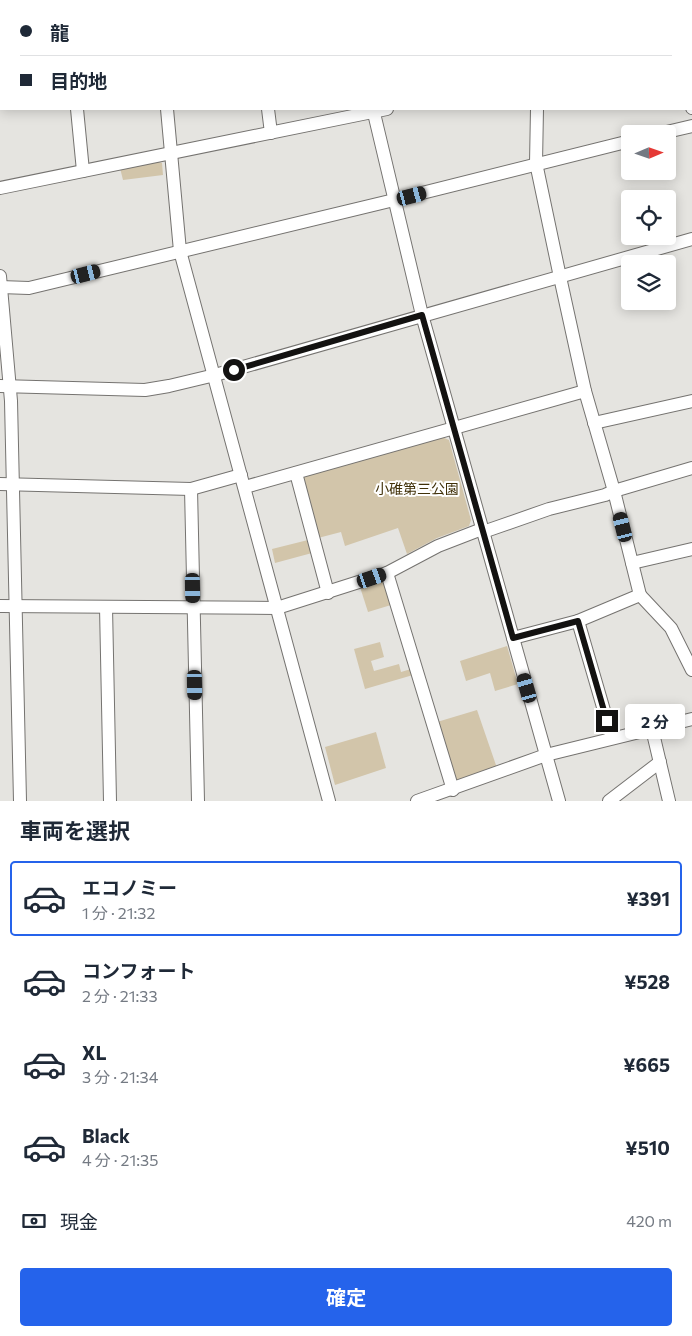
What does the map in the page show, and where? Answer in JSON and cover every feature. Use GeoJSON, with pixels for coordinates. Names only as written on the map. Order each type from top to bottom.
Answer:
{"type":"FeatureCollection","features":[{"type":"Feature","properties":{"kind":"street"},"geometry":{"type":"LineString","coordinates":[[77,110],[83,171]]}},
{"type":"Feature","properties":{"kind":"street"},"geometry":{"type":"LineString","coordinates":[[167,110],[180,251],[329,801]]}},
{"type":"Feature","properties":{"kind":"street"},"geometry":{"type":"LineString","coordinates":[[268,110],[271,132]]}},
{"type":"Feature","properties":{"kind":"street"},"geometry":{"type":"LineString","coordinates":[[0,188],[373,110],[422,315],[559,801]]}},
{"type":"Feature","properties":{"kind":"street"},"geometry":{"type":"LineString","coordinates":[[537,110],[536,163],[560,277],[585,391],[614,491],[640,595],[671,628],[692,670]]}},
{"type":"Feature","properties":{"kind":"street"},"geometry":{"type":"LineString","coordinates":[[676,130],[692,126]]}},
{"type":"Feature","properties":{"kind":"street"},"geometry":{"type":"LineString","coordinates":[[20,801],[16,606],[6,484],[5,386],[0,283],[29,288],[394,200],[621,142]]}},
{"type":"Feature","properties":{"kind":"street"},"geometry":{"type":"LineString","coordinates":[[5,386],[145,390],[169,386],[215,375],[692,239]]}},
{"type":"Feature","properties":{"kind":"street"},"geometry":{"type":"LineString","coordinates":[[6,484],[191,489],[296,473],[585,391]]}},
{"type":"Feature","properties":{"kind":"street"},"geometry":{"type":"LineString","coordinates":[[594,423],[692,401]]}},
{"type":"Feature","properties":{"kind":"street"},"geometry":{"type":"LineString","coordinates":[[0,606],[277,608],[386,573],[438,546],[482,531],[549,509],[605,495],[692,468]]}},
{"type":"Feature","properties":{"kind":"street"},"geometry":{"type":"LineString","coordinates":[[296,473],[328,593]]}},
{"type":"Feature","properties":{"kind":"street"},"geometry":{"type":"LineString","coordinates":[[191,489],[198,801]]}},
{"type":"Feature","properties":{"kind":"street"},"geometry":{"type":"LineString","coordinates":[[632,563],[692,549]]}},
{"type":"Feature","properties":{"kind":"street"},"geometry":{"type":"LineString","coordinates":[[386,573],[453,790]]}},
{"type":"Feature","properties":{"kind":"street"},"geometry":{"type":"LineString","coordinates":[[513,638],[578,621],[640,595]]}},
{"type":"Feature","properties":{"kind":"street"},"geometry":{"type":"LineString","coordinates":[[106,607],[110,801]]}},
{"type":"Feature","properties":{"kind":"street"},"geometry":{"type":"LineString","coordinates":[[578,621],[612,738]]}},
{"type":"Feature","properties":{"kind":"street"},"geometry":{"type":"LineString","coordinates":[[425,800],[546,755],[692,719]]}},
{"type":"Feature","properties":{"kind":"street"},"geometry":{"type":"LineString","coordinates":[[652,729],[669,801]]}},
{"type":"Feature","properties":{"kind":"street"},"geometry":{"type":"LineString","coordinates":[[609,801],[660,762]]}},
{"type":"Feature","properties":{"kind":"green space"},"geometry":{"type":"Polygon","coordinates":[[[155,161],[162,163],[163,175],[123,180],[120,168],[155,161]]]}},
{"type":"Feature","properties":{"kind":"green space","name":"小碓第三公園"},"geometry":{"type":"Polygon","coordinates":[[[442,437],[449,440],[471,520],[469,526],[437,538],[407,554],[398,528],[345,546],[341,532],[318,538],[304,476],[442,437]]]}},
{"type":"Feature","properties":{"kind":"green space"},"geometry":{"type":"Polygon","coordinates":[[[308,540],[312,553],[275,563],[272,549],[308,540]]]}},
{"type":"Feature","properties":{"kind":"green space"},"geometry":{"type":"Polygon","coordinates":[[[380,580],[385,582],[391,605],[368,612],[360,587],[380,580]]]}},
{"type":"Feature","properties":{"kind":"green space"},"geometry":{"type":"Polygon","coordinates":[[[380,642],[384,657],[371,661],[374,671],[399,664],[401,672],[411,669],[413,675],[365,689],[354,649],[380,642]]]}},
{"type":"Feature","properties":{"kind":"green space"},"geometry":{"type":"Polygon","coordinates":[[[507,646],[518,684],[495,691],[490,673],[466,681],[460,661],[507,646]]]}},
{"type":"Feature","properties":{"kind":"green space"},"geometry":{"type":"Polygon","coordinates":[[[477,710],[497,768],[459,782],[455,780],[437,722],[477,710]]]}},
{"type":"Feature","properties":{"kind":"green space"},"geometry":{"type":"Polygon","coordinates":[[[376,732],[386,768],[335,785],[325,747],[376,732]]]}},
{"type":"Feature","properties":{"kind":"route"},"geometry":{"type":"LineString","coordinates":[[234,370],[422,315],[513,638],[578,621],[607,721]]}}]}
